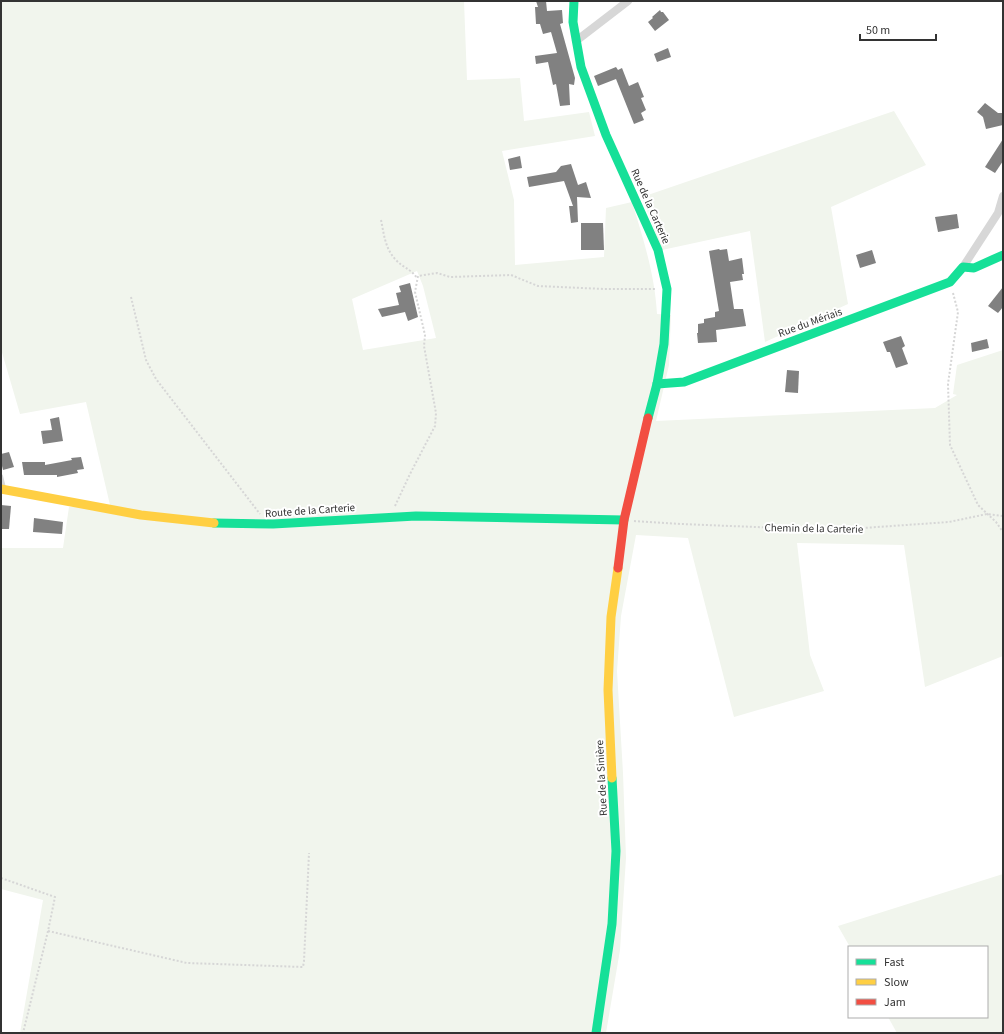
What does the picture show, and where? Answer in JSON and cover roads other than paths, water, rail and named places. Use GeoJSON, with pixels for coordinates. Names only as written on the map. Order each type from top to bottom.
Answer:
{"type":"FeatureCollection","features":[{"type":"Feature","properties":{"kind":"street","name":"Rue de la Carterie"},"geometry":{"type":"LineString","coordinates":[[574,1],[573,22],[581,67],[606,134],[658,250],[667,289],[664,344],[657,384],[624,520]]}},
{"type":"Feature","properties":{"kind":"street"},"geometry":{"type":"LineString","coordinates":[[576,41],[628,1]]}},
{"type":"Feature","properties":{"kind":"street","name":"Rue du Mériais"},"geometry":{"type":"LineString","coordinates":[[657,384],[684,382],[950,282],[963,267],[998,213],[1003,196]]}},
{"type":"Feature","properties":{"kind":"street"},"geometry":{"type":"LineString","coordinates":[[963,267],[974,268],[1003,255]]}},
{"type":"Feature","properties":{"kind":"street","name":"Route de la Carterie"},"geometry":{"type":"LineString","coordinates":[[3,489],[174,520],[261,525],[387,516],[624,520]]}},
{"type":"Feature","properties":{"kind":"street","name":"Rue de la Sinière"},"geometry":{"type":"LineString","coordinates":[[596,1033],[612,924],[616,851],[608,690],[611,617],[624,520]]}},
{"type":"Feature","properties":{"kind":"lane"},"geometry":{"type":"LineString","coordinates":[[1,476],[3,489]]}}]}
